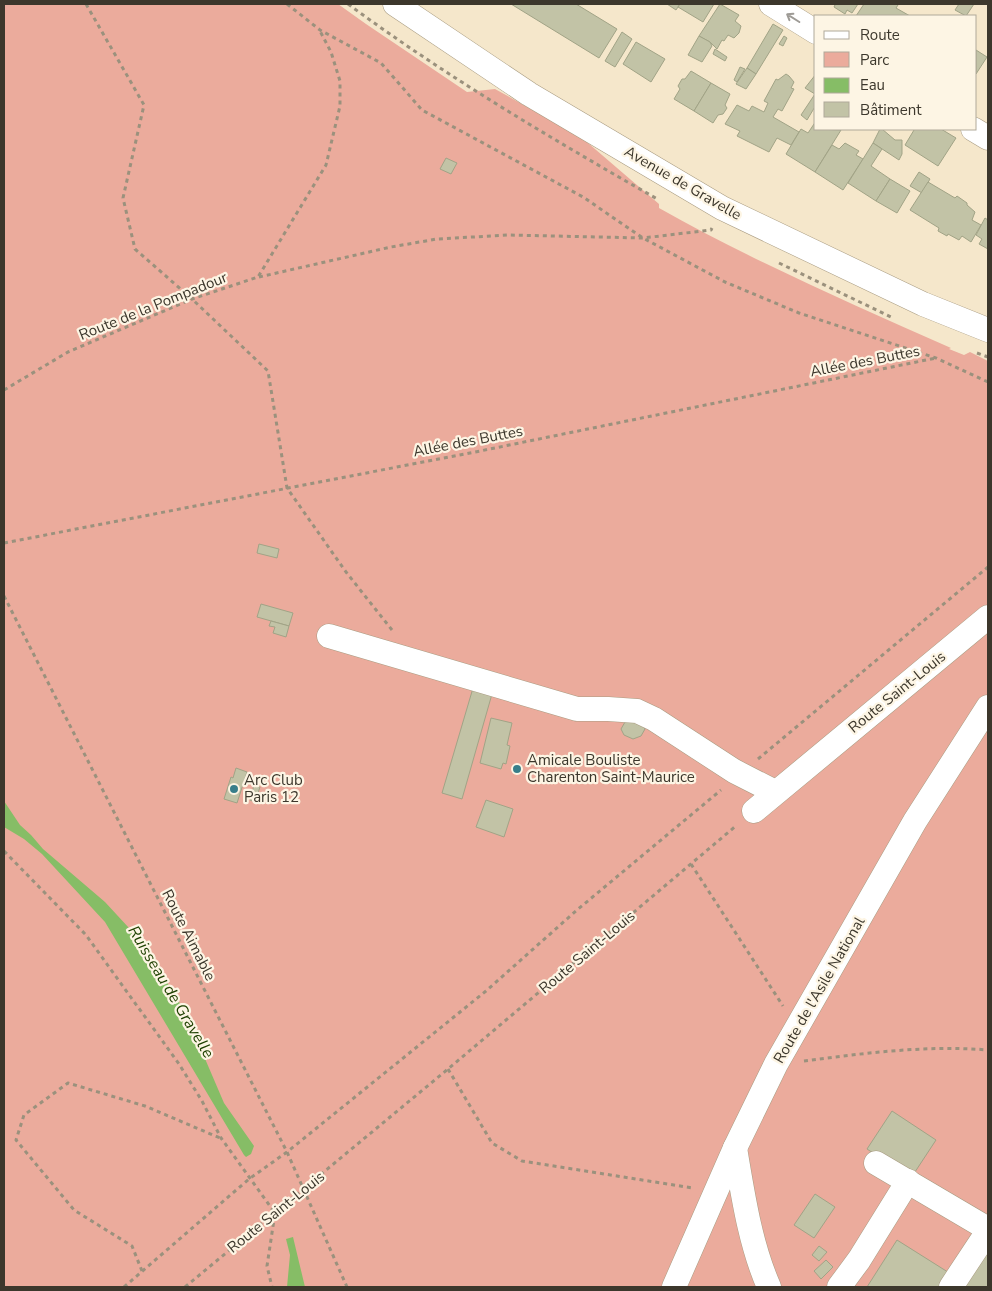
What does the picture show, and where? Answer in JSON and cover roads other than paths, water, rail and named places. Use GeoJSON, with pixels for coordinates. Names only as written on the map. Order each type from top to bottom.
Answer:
{"type":"FeatureCollection","features":[{"type":"Feature","properties":{"kind":"street","name":"Avenue de Gravelle"},"geometry":{"type":"LineString","coordinates":[[395,4],[529,94],[722,208],[923,304],[988,330]]}},
{"type":"Feature","properties":{"kind":"street"},"geometry":{"type":"LineString","coordinates":[[771,4],[814,31]]}},
{"type":"Feature","properties":{"kind":"street"},"geometry":{"type":"LineString","coordinates":[[975,130],[988,138]]}},
{"type":"Feature","properties":{"kind":"street","name":"Route Saint-Louis"},"geometry":{"type":"LineString","coordinates":[[754,811],[988,617]]}},
{"type":"Feature","properties":{"kind":"street"},"geometry":{"type":"LineString","coordinates":[[329,636],[577,710],[608,709],[636,711],[654,719],[740,774],[775,792]]}},
{"type":"Feature","properties":{"kind":"street","name":"Route de l'Asile National"},"geometry":{"type":"LineString","coordinates":[[674,1287],[735,1148],[776,1064],[914,821],[988,707]]}},
{"type":"Feature","properties":{"kind":"street"},"geometry":{"type":"LineString","coordinates":[[735,1148],[743,1197],[761,1269],[769,1287]]}},
{"type":"Feature","properties":{"kind":"street"},"geometry":{"type":"LineString","coordinates":[[876,1163],[988,1230],[952,1287]]}},
{"type":"Feature","properties":{"kind":"street"},"geometry":{"type":"LineString","coordinates":[[839,1287],[859,1260],[908,1181]]}},
{"type":"Feature","properties":{"kind":"water","name":"Ruisseau de Gravelle"},"geometry":{"type":"Polygon","coordinates":[[[4,801],[20,825],[43,849],[105,902],[129,928],[152,958],[188,1019],[224,1103],[254,1146],[251,1154],[246,1157],[244,1155],[105,922],[42,854],[24,839],[4,827],[4,801]]]}},
{"type":"Feature","properties":{"kind":"water"},"geometry":{"type":"Polygon","coordinates":[[[293,1237],[305,1287],[287,1287],[290,1255],[286,1239],[293,1237]]]}},
{"type":"Feature","properties":{"kind":"place","name":"Amicale Bouliste Charenton Saint-Maurice"},"geometry":{"type":"Point","coordinates":[517,769]}},
{"type":"Feature","properties":{"kind":"place","name":"Arc Club Paris 12"},"geometry":{"type":"Point","coordinates":[234,789]}}]}
